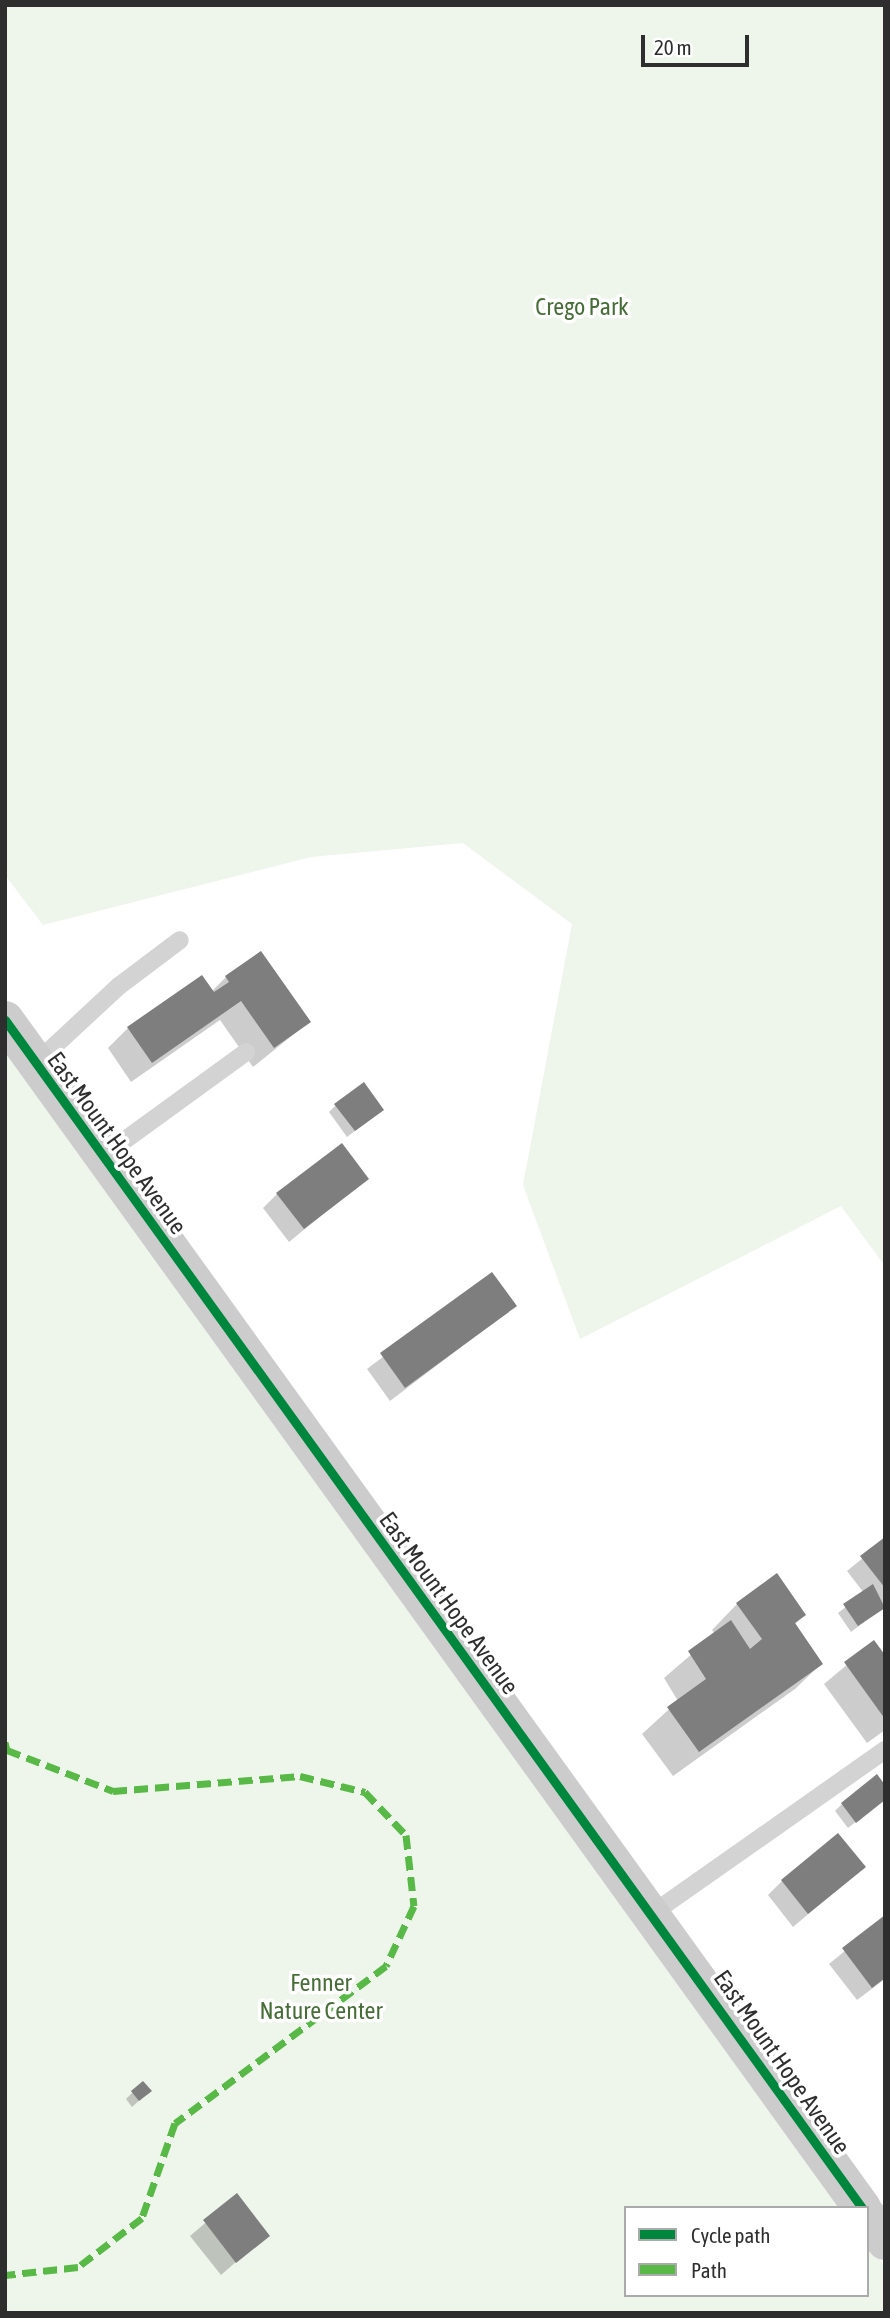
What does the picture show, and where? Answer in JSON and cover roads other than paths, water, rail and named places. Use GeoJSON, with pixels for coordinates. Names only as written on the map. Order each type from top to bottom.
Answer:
{"type":"FeatureCollection","features":[{"type":"Feature","properties":{"kind":"street","name":"East Mount Hope Avenue"},"geometry":{"type":"LineString","coordinates":[[5,1020],[653,1913],[861,2206]]}},
{"type":"Feature","properties":{"kind":"street"},"geometry":{"type":"LineString","coordinates":[[869,2219],[885,2241]]}},
{"type":"Feature","properties":{"kind":"lane"},"geometry":{"type":"LineString","coordinates":[[37,1063],[119,986],[180,940]]}},
{"type":"Feature","properties":{"kind":"lane"},"geometry":{"type":"LineString","coordinates":[[103,1156],[246,1052]]}},
{"type":"Feature","properties":{"kind":"lane"},"geometry":{"type":"LineString","coordinates":[[653,1913],[885,1750]]}},
{"type":"Feature","properties":{"kind":"park label","name":"Crego Park"},"geometry":{"type":"Point","coordinates":[582,307]}},
{"type":"Feature","properties":{"kind":"park label","name":"Fenner Nature Center"},"geometry":{"type":"Point","coordinates":[321,1997]}}]}
